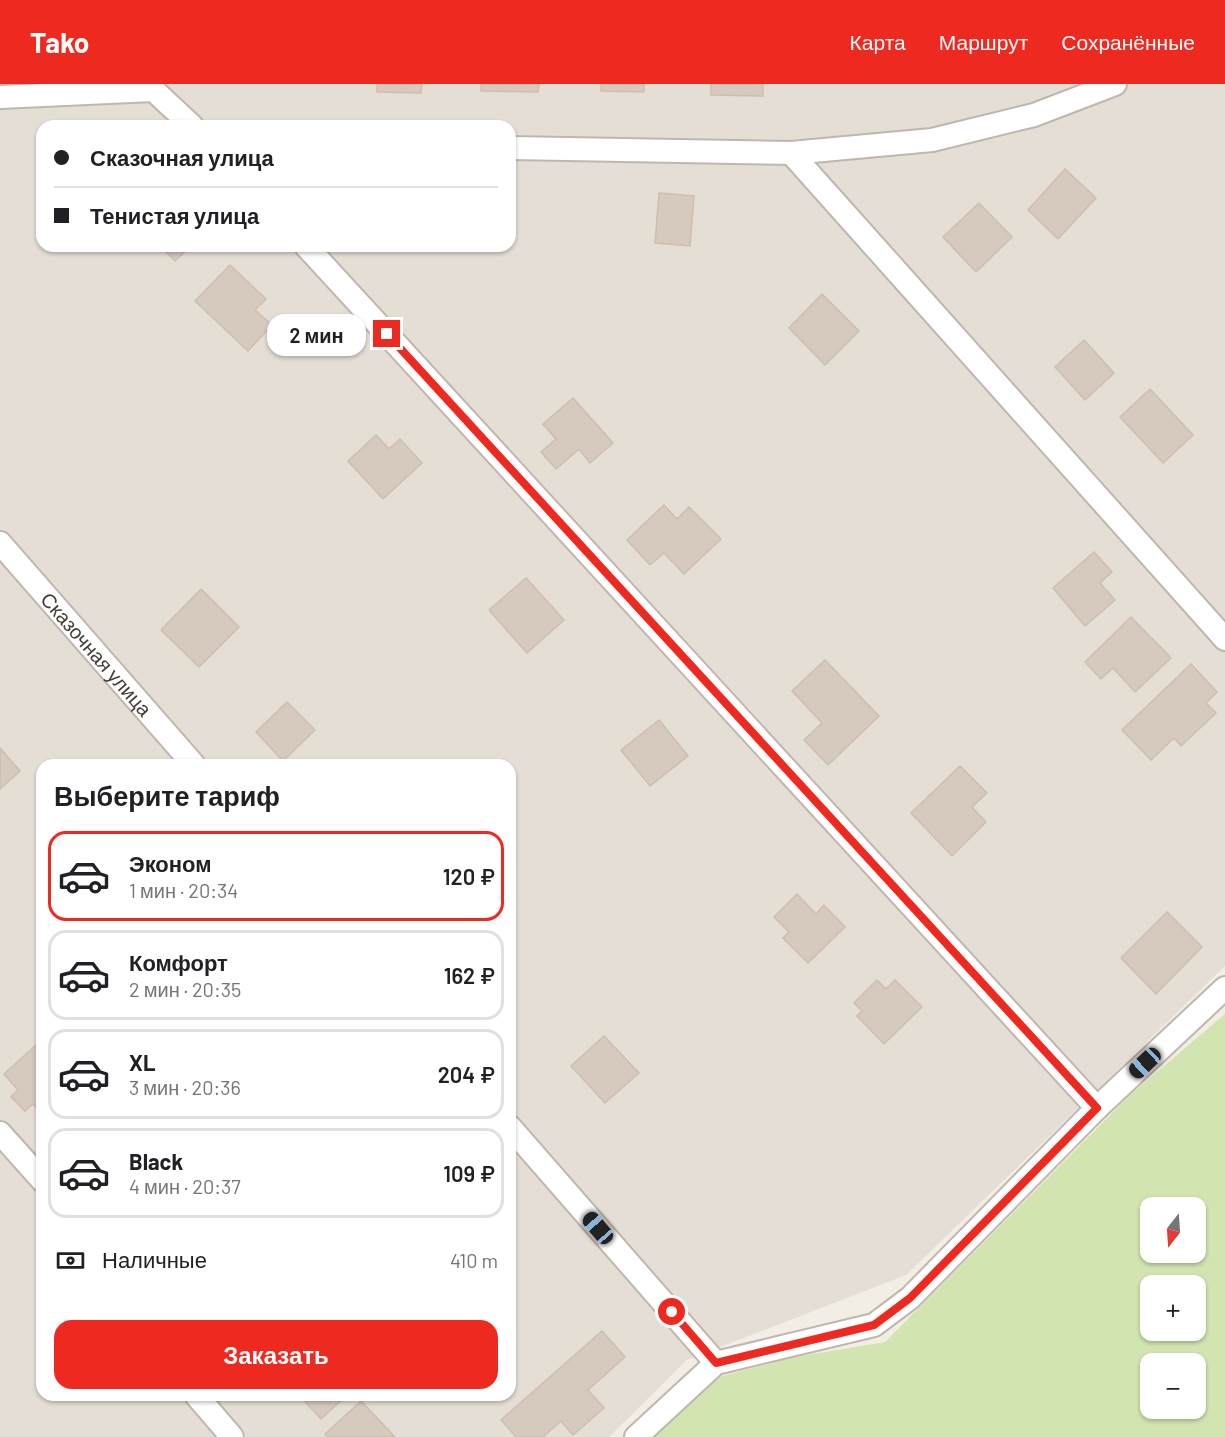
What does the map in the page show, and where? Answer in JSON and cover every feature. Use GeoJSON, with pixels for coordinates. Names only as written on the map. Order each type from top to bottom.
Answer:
{"type":"FeatureCollection","features":[{"type":"Feature","properties":{"kind":"street"},"geometry":{"type":"LineString","coordinates":[[516,148],[791,153],[932,140],[1034,115],[1115,84]]}},
{"type":"Feature","properties":{"kind":"street"},"geometry":{"type":"LineString","coordinates":[[0,97],[150,87],[186,120]]}},
{"type":"Feature","properties":{"kind":"street"},"geometry":{"type":"LineString","coordinates":[[791,153],[1225,639]]}},
{"type":"Feature","properties":{"kind":"street"},"geometry":{"type":"LineString","coordinates":[[312,252],[1097,1108]]}},
{"type":"Feature","properties":{"kind":"street","name":"Сказочная улица"},"geometry":{"type":"LineString","coordinates":[[0,543],[189,759]]}},
{"type":"Feature","properties":{"kind":"street"},"geometry":{"type":"LineString","coordinates":[[636,1437],[716,1363],[874,1325],[910,1298],[1097,1108],[1225,988]]}},
{"type":"Feature","properties":{"kind":"street"},"geometry":{"type":"LineString","coordinates":[[0,1134],[36,1173]]}},
{"type":"Feature","properties":{"kind":"street"},"geometry":{"type":"LineString","coordinates":[[516,1134],[716,1363]]}},
{"type":"Feature","properties":{"kind":"street"},"geometry":{"type":"LineString","coordinates":[[201,1401],[232,1437]]}},
{"type":"Feature","properties":{"kind":"shaded area"},"geometry":{"type":"Polygon","coordinates":[[[0,84],[1225,84],[1225,966],[906,1275],[687,1360],[609,1437],[0,1437],[0,84]]]}},
{"type":"Feature","properties":{"kind":"green space"},"geometry":{"type":"Polygon","coordinates":[[[1225,1014],[1225,1437],[649,1437],[711,1379],[795,1357],[885,1342],[1130,1095],[1225,1014]]]}},
{"type":"Feature","properties":{"kind":"building"},"geometry":{"type":"Polygon","coordinates":[[[377,84],[422,84],[421,93],[377,92],[377,84]]]}},
{"type":"Feature","properties":{"kind":"building"},"geometry":{"type":"Polygon","coordinates":[[[481,84],[539,84],[538,92],[481,91],[481,84]]]}},
{"type":"Feature","properties":{"kind":"building"},"geometry":{"type":"Polygon","coordinates":[[[601,84],[644,84],[644,92],[601,91],[601,84]]]}},
{"type":"Feature","properties":{"kind":"building"},"geometry":{"type":"Polygon","coordinates":[[[711,84],[763,84],[763,96],[711,95],[711,84]]]}},
{"type":"Feature","properties":{"kind":"building"},"geometry":{"type":"Polygon","coordinates":[[[1065,169],[1096,198],[1058,239],[1028,210],[1065,169]]]}},
{"type":"Feature","properties":{"kind":"building"},"geometry":{"type":"Polygon","coordinates":[[[659,193],[694,196],[690,246],[655,243],[659,193]]]}},
{"type":"Feature","properties":{"kind":"building"},"geometry":{"type":"Polygon","coordinates":[[[979,203],[1012,237],[976,272],[943,237],[979,203]]]}},
{"type":"Feature","properties":{"kind":"building"},"geometry":{"type":"Polygon","coordinates":[[[166,252],[185,252],[175,261],[166,252]]]}},
{"type":"Feature","properties":{"kind":"building"},"geometry":{"type":"Polygon","coordinates":[[[230,265],[266,299],[255,310],[272,325],[248,351],[195,301],[230,265]]]}},
{"type":"Feature","properties":{"kind":"building"},"geometry":{"type":"Polygon","coordinates":[[[822,294],[859,331],[825,365],[789,328],[822,294]]]}},
{"type":"Feature","properties":{"kind":"building"},"geometry":{"type":"Polygon","coordinates":[[[1084,340],[1114,373],[1085,400],[1055,367],[1084,340]]]}},
{"type":"Feature","properties":{"kind":"building"},"geometry":{"type":"Polygon","coordinates":[[[1150,389],[1193,435],[1163,463],[1120,417],[1150,389]]]}},
{"type":"Feature","properties":{"kind":"building"},"geometry":{"type":"Polygon","coordinates":[[[573,398],[613,443],[590,463],[579,449],[556,469],[541,452],[556,439],[543,424],[573,398]]]}},
{"type":"Feature","properties":{"kind":"building"},"geometry":{"type":"Polygon","coordinates":[[[376,435],[389,449],[400,439],[422,463],[383,499],[348,461],[376,435]]]}},
{"type":"Feature","properties":{"kind":"building"},"geometry":{"type":"Polygon","coordinates":[[[664,505],[677,519],[689,507],[721,539],[684,574],[664,553],[650,565],[627,540],[664,505]]]}},
{"type":"Feature","properties":{"kind":"building"},"geometry":{"type":"Polygon","coordinates":[[[1094,552],[1112,572],[1100,583],[1115,600],[1085,626],[1053,588],[1094,552]]]}},
{"type":"Feature","properties":{"kind":"building"},"geometry":{"type":"Polygon","coordinates":[[[526,578],[564,620],[527,653],[489,610],[526,578]]]}},
{"type":"Feature","properties":{"kind":"building"},"geometry":{"type":"Polygon","coordinates":[[[201,589],[239,627],[199,667],[161,630],[201,589]]]}},
{"type":"Feature","properties":{"kind":"building"},"geometry":{"type":"Polygon","coordinates":[[[1131,617],[1171,658],[1135,692],[1113,668],[1101,679],[1085,662],[1131,617]]]}},
{"type":"Feature","properties":{"kind":"building"},"geometry":{"type":"Polygon","coordinates":[[[825,660],[879,716],[828,765],[804,740],[822,723],[792,691],[825,660]]]}},
{"type":"Feature","properties":{"kind":"building"},"geometry":{"type":"Polygon","coordinates":[[[1191,664],[1217,692],[1206,703],[1216,713],[1181,746],[1174,738],[1151,760],[1122,730],[1191,664]]]}},
{"type":"Feature","properties":{"kind":"building"},"geometry":{"type":"Polygon","coordinates":[[[287,702],[315,730],[285,759],[281,759],[256,732],[287,702]]]}},
{"type":"Feature","properties":{"kind":"building"},"geometry":{"type":"Polygon","coordinates":[[[659,720],[688,756],[650,786],[621,750],[659,720]]]}},
{"type":"Feature","properties":{"kind":"building"},"geometry":{"type":"Polygon","coordinates":[[[0,748],[20,771],[0,789],[0,748]]]}},
{"type":"Feature","properties":{"kind":"building"},"geometry":{"type":"Polygon","coordinates":[[[960,766],[987,793],[972,807],[986,822],[952,856],[911,813],[960,766]]]}},
{"type":"Feature","properties":{"kind":"building"},"geometry":{"type":"Polygon","coordinates":[[[797,894],[816,914],[824,905],[845,927],[808,963],[783,938],[789,932],[774,917],[797,894]]]}},
{"type":"Feature","properties":{"kind":"building"},"geometry":{"type":"Polygon","coordinates":[[[1167,912],[1202,947],[1156,994],[1121,958],[1167,912]]]}},
{"type":"Feature","properties":{"kind":"building"},"geometry":{"type":"Polygon","coordinates":[[[877,980],[886,989],[895,980],[922,1007],[884,1044],[857,1016],[862,1011],[854,1003],[877,980]]]}},
{"type":"Feature","properties":{"kind":"building"},"geometry":{"type":"Polygon","coordinates":[[[604,1036],[639,1073],[605,1103],[571,1066],[604,1036]]]}},
{"type":"Feature","properties":{"kind":"building"},"geometry":{"type":"Polygon","coordinates":[[[36,1045],[36,1107],[33,1104],[25,1111],[11,1097],[18,1090],[4,1074],[36,1045]]]}},
{"type":"Feature","properties":{"kind":"building"},"geometry":{"type":"Polygon","coordinates":[[[602,1331],[625,1357],[588,1390],[604,1408],[573,1435],[561,1421],[543,1437],[516,1437],[501,1420],[602,1331]]]}},
{"type":"Feature","properties":{"kind":"building"},"geometry":{"type":"Polygon","coordinates":[[[304,1401],[340,1401],[321,1419],[304,1401]]]}},
{"type":"Feature","properties":{"kind":"building"},"geometry":{"type":"Polygon","coordinates":[[[361,1401],[395,1437],[328,1437],[325,1434],[361,1401]]]}},
{"type":"Feature","properties":{"kind":"route"},"geometry":{"type":"LineString","coordinates":[[387,334],[1097,1108],[910,1298],[874,1325],[716,1363],[672,1312]]}}]}
